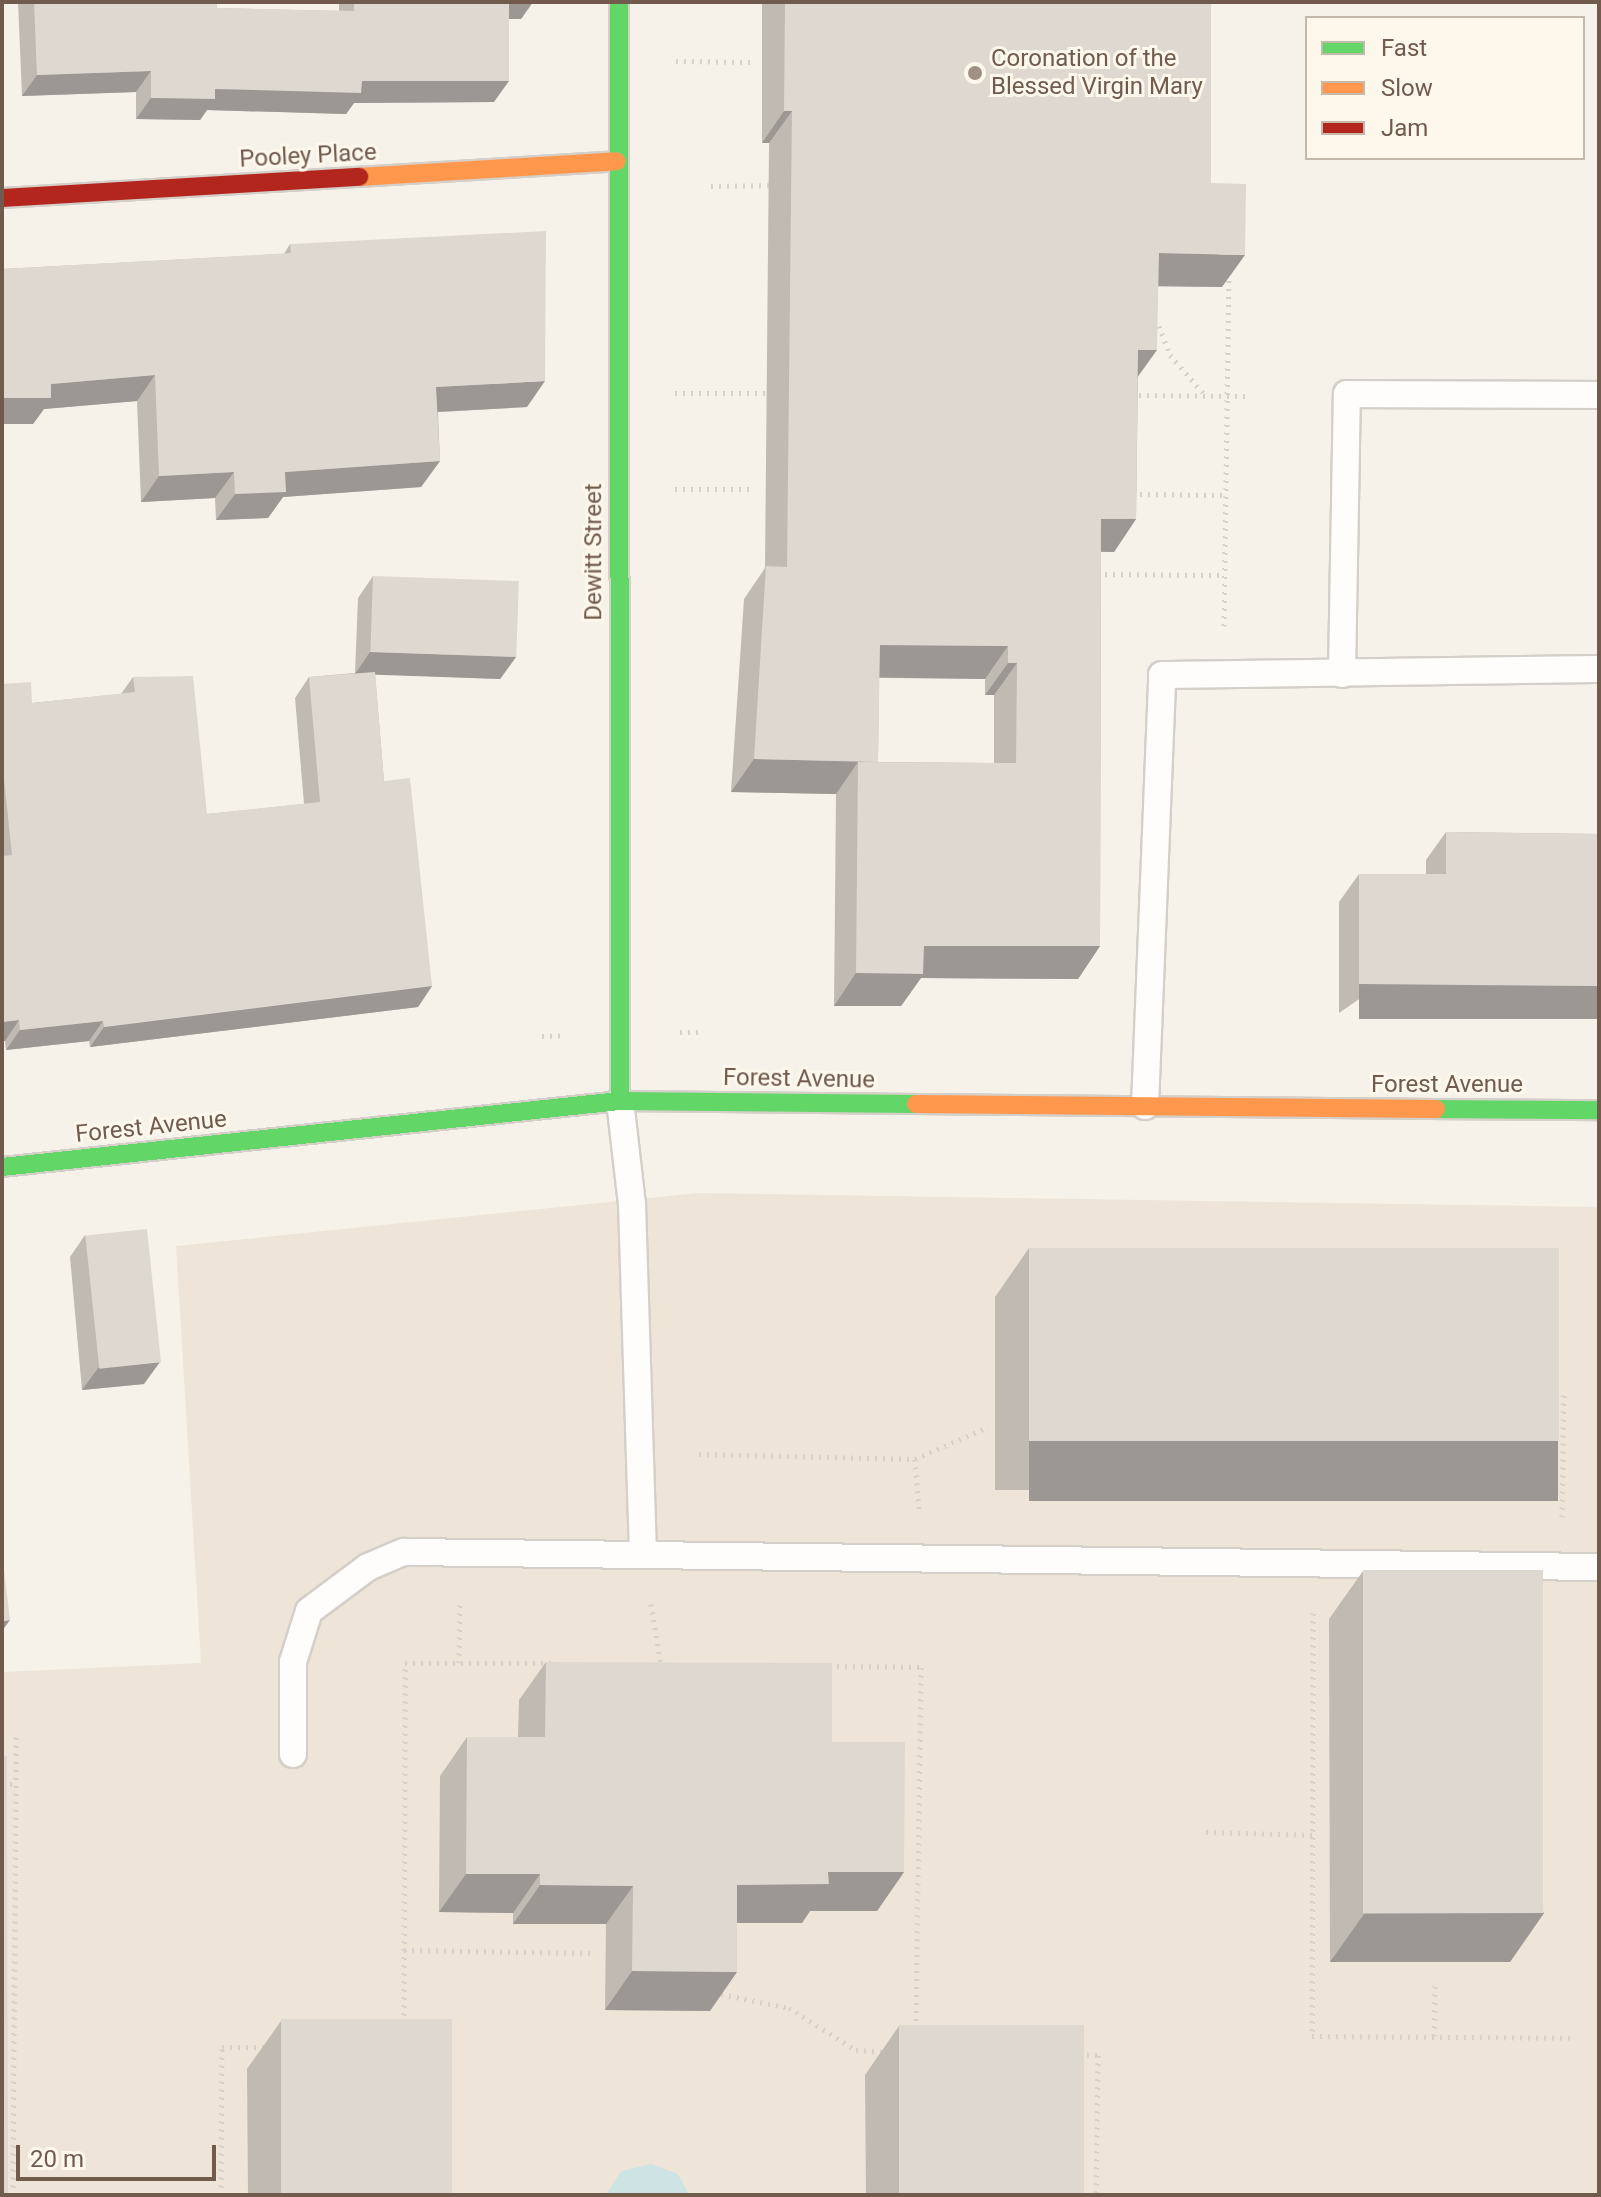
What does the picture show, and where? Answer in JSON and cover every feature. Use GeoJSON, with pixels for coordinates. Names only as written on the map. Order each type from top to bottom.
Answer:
{"type":"FeatureCollection","features":[{"type":"Feature","properties":{"kind":"street","name":"Dewitt Street"},"geometry":{"type":"LineString","coordinates":[[619,2],[620,1101]]}},
{"type":"Feature","properties":{"kind":"street","name":"Pooley Place"},"geometry":{"type":"LineString","coordinates":[[2,198],[617,161]]}},
{"type":"Feature","properties":{"kind":"street","name":"Forest Avenue"},"geometry":{"type":"LineString","coordinates":[[2,1167],[620,1101],[1599,1110]]}},
{"type":"Feature","properties":{"kind":"lane"},"geometry":{"type":"LineString","coordinates":[[1342,674],[1347,394],[1597,395]]}},
{"type":"Feature","properties":{"kind":"lane"},"geometry":{"type":"LineString","coordinates":[[1145,1106],[1162,675],[1599,669]]}},
{"type":"Feature","properties":{"kind":"lane"},"geometry":{"type":"LineString","coordinates":[[620,1101],[632,1204],[643,1552]]}},
{"type":"Feature","properties":{"kind":"lane"},"geometry":{"type":"LineString","coordinates":[[293,1754],[293,1662],[309,1611],[368,1567],[404,1552],[643,1552],[1599,1567]]}},
{"type":"Feature","properties":{"kind":"path"},"geometry":{"type":"LineString","coordinates":[[676,61],[751,62]]}},
{"type":"Feature","properties":{"kind":"path"},"geometry":{"type":"LineString","coordinates":[[711,186],[785,184]]}},
{"type":"Feature","properties":{"kind":"path"},"geometry":{"type":"LineString","coordinates":[[1225,606],[1229,271]]}},
{"type":"Feature","properties":{"kind":"path"},"geometry":{"type":"LineString","coordinates":[[1159,326],[1170,355],[1204,395]]}},
{"type":"Feature","properties":{"kind":"path"},"geometry":{"type":"LineString","coordinates":[[673,393],[783,393]]}},
{"type":"Feature","properties":{"kind":"path"},"geometry":{"type":"LineString","coordinates":[[1116,395],[1246,396]]}},
{"type":"Feature","properties":{"kind":"path"},"geometry":{"type":"LineString","coordinates":[[672,489],[749,489]]}},
{"type":"Feature","properties":{"kind":"path"},"geometry":{"type":"LineString","coordinates":[[1140,494],[1226,495]]}},
{"type":"Feature","properties":{"kind":"path"},"geometry":{"type":"LineString","coordinates":[[1088,574],[1225,575]]}},
{"type":"Feature","properties":{"kind":"path"},"geometry":{"type":"LineString","coordinates":[[680,1032],[702,1032]]}},
{"type":"Feature","properties":{"kind":"path"},"geometry":{"type":"LineString","coordinates":[[542,1036],[567,1035]]}},
{"type":"Feature","properties":{"kind":"path"},"geometry":{"type":"LineString","coordinates":[[1562,1517],[1564,1393]]}},
{"type":"Feature","properties":{"kind":"path"},"geometry":{"type":"LineString","coordinates":[[699,1454],[915,1459],[988,1427]]}},
{"type":"Feature","properties":{"kind":"path"},"geometry":{"type":"LineString","coordinates":[[915,1459],[919,1509]]}},
{"type":"Feature","properties":{"kind":"path"},"geometry":{"type":"LineString","coordinates":[[643,1552],[663,1678]]}},
{"type":"Feature","properties":{"kind":"path"},"geometry":{"type":"LineString","coordinates":[[459,1663],[460,1598]]}},
{"type":"Feature","properties":{"kind":"path"},"geometry":{"type":"LineString","coordinates":[[1315,1617],[1312,2036],[1572,2038]]}},
{"type":"Feature","properties":{"kind":"path"},"geometry":{"type":"LineString","coordinates":[[404,2033],[405,1663],[568,1663]]}},
{"type":"Feature","properties":{"kind":"path"},"geometry":{"type":"LineString","coordinates":[[816,1666],[921,1667],[916,2037]]}},
{"type":"Feature","properties":{"kind":"path"},"geometry":{"type":"LineString","coordinates":[[13,2195],[16,1734]]}},
{"type":"Feature","properties":{"kind":"path"},"geometry":{"type":"LineString","coordinates":[[2,1784],[16,1784]]}},
{"type":"Feature","properties":{"kind":"path"},"geometry":{"type":"LineString","coordinates":[[1206,1832],[1313,1835]]}},
{"type":"Feature","properties":{"kind":"path"},"geometry":{"type":"LineString","coordinates":[[404,1950],[592,1953]]}},
{"type":"Feature","properties":{"kind":"path"},"geometry":{"type":"LineString","coordinates":[[1434,2036],[1435,1982]]}},
{"type":"Feature","properties":{"kind":"path"},"geometry":{"type":"LineString","coordinates":[[721,1994],[789,2008],[856,2050],[893,2052]]}},
{"type":"Feature","properties":{"kind":"path"},"geometry":{"type":"LineString","coordinates":[[221,2195],[222,2047],[283,2047]]}},
{"type":"Feature","properties":{"kind":"path"},"geometry":{"type":"LineString","coordinates":[[1067,2054],[1098,2055],[1096,2195]]}},
{"type":"Feature","properties":{"kind":"shaded area"},"geometry":{"type":"Polygon","coordinates":[[[698,1193],[1599,1207],[1599,2195],[2,2195],[2,1672],[201,1663],[176,1246],[698,1193]]]}},
{"type":"Feature","properties":{"kind":"shaded area"},"geometry":{"type":"Polygon","coordinates":[[[651,2164],[678,2174],[689,2195],[606,2195],[621,2171],[651,2164]]]}},
{"type":"Feature","properties":{"kind":"building"},"geometry":{"type":"Polygon","coordinates":[[[34,2],[217,2],[217,8],[354,11],[354,2],[509,2],[509,81],[362,81],[361,93],[215,89],[215,99],[151,98],[151,71],[37,75],[34,2]]]}},
{"type":"Feature","properties":{"kind":"building"},"geometry":{"type":"Polygon","coordinates":[[[785,2],[1211,2],[1211,183],[1246,184],[1245,255],[1159,253],[1157,350],[1138,350],[1136,519],[1101,519],[1100,946],[924,946],[923,974],[856,973],[858,762],[1016,763],[1017,663],[1008,663],[1008,646],[880,645],[878,762],[754,759],[766,566],[787,567],[792,111],[784,111],[785,2]]]}},
{"type":"Feature","properties":{"kind":"building"},"geometry":{"type":"Polygon","coordinates":[[[546,231],[545,381],[436,387],[440,461],[285,472],[286,492],[235,494],[234,472],[159,476],[155,375],[51,384],[51,398],[2,398],[2,269],[291,253],[290,244],[546,231]]]}},
{"type":"Feature","properties":{"kind":"building"},"geometry":{"type":"Polygon","coordinates":[[[373,576],[519,581],[516,657],[370,652],[373,576]]]}},
{"type":"Feature","properties":{"kind":"building"},"geometry":{"type":"Polygon","coordinates":[[[375,672],[384,781],[410,778],[432,986],[104,1027],[103,1021],[20,1030],[19,1020],[2,1022],[2,856],[12,855],[2,760],[2,684],[31,682],[32,703],[135,692],[133,677],[193,676],[207,814],[320,802],[309,677],[375,672]]]}},
{"type":"Feature","properties":{"kind":"building"},"geometry":{"type":"Polygon","coordinates":[[[1446,832],[1599,834],[1599,986],[1359,984],[1359,874],[1446,874],[1446,832]]]}},
{"type":"Feature","properties":{"kind":"building"},"geometry":{"type":"Polygon","coordinates":[[[147,1229],[161,1362],[99,1369],[85,1235],[147,1229]]]}},
{"type":"Feature","properties":{"kind":"building"},"geometry":{"type":"Polygon","coordinates":[[[1029,1248],[1559,1248],[1559,1441],[1029,1441],[1029,1248]]]}},
{"type":"Feature","properties":{"kind":"building"},"geometry":{"type":"Polygon","coordinates":[[[2,1553],[10,1620],[2,1621],[2,1553]]]}},
{"type":"Feature","properties":{"kind":"building"},"geometry":{"type":"Polygon","coordinates":[[[1363,1570],[1543,1570],[1543,1913],[1363,1913],[1363,1570]]]}},
{"type":"Feature","properties":{"kind":"building"},"geometry":{"type":"Polygon","coordinates":[[[546,1662],[832,1663],[832,1742],[905,1742],[904,1872],[828,1872],[829,1884],[737,1885],[737,1972],[632,1971],[633,1886],[540,1885],[540,1874],[466,1874],[467,1737],[545,1737],[546,1662]]]}},
{"type":"Feature","properties":{"kind":"building"},"geometry":{"type":"Polygon","coordinates":[[[2,1756],[7,1756],[8,2195],[2,2195],[2,1756]]]}},
{"type":"Feature","properties":{"kind":"building"},"geometry":{"type":"Polygon","coordinates":[[[281,2019],[452,2019],[452,2195],[281,2195],[281,2019]]]}},
{"type":"Feature","properties":{"kind":"building"},"geometry":{"type":"Polygon","coordinates":[[[899,2025],[1084,2025],[1084,2195],[899,2195],[899,2025]]]}},
{"type":"Feature","properties":{"kind":"traffic: fast"},"geometry":{"type":"LineString","coordinates":[[619,2],[620,1101]]}},
{"type":"Feature","properties":{"kind":"traffic: fast"},"geometry":{"type":"LineString","coordinates":[[2,1167],[620,1101],[916,1104]]}},
{"type":"Feature","properties":{"kind":"traffic: fast"},"geometry":{"type":"LineString","coordinates":[[1436,1109],[1599,1110]]}},
{"type":"Feature","properties":{"kind":"traffic: slow"},"geometry":{"type":"LineString","coordinates":[[359,177],[617,161]]}},
{"type":"Feature","properties":{"kind":"traffic: slow"},"geometry":{"type":"LineString","coordinates":[[916,1104],[1436,1109]]}},
{"type":"Feature","properties":{"kind":"traffic: jam"},"geometry":{"type":"LineString","coordinates":[[2,198],[359,177]]}},
{"type":"Feature","properties":{"kind":"place","name":"Coronation of the Blessed Virgin Mary"},"geometry":{"type":"Point","coordinates":[975,73]}}]}
